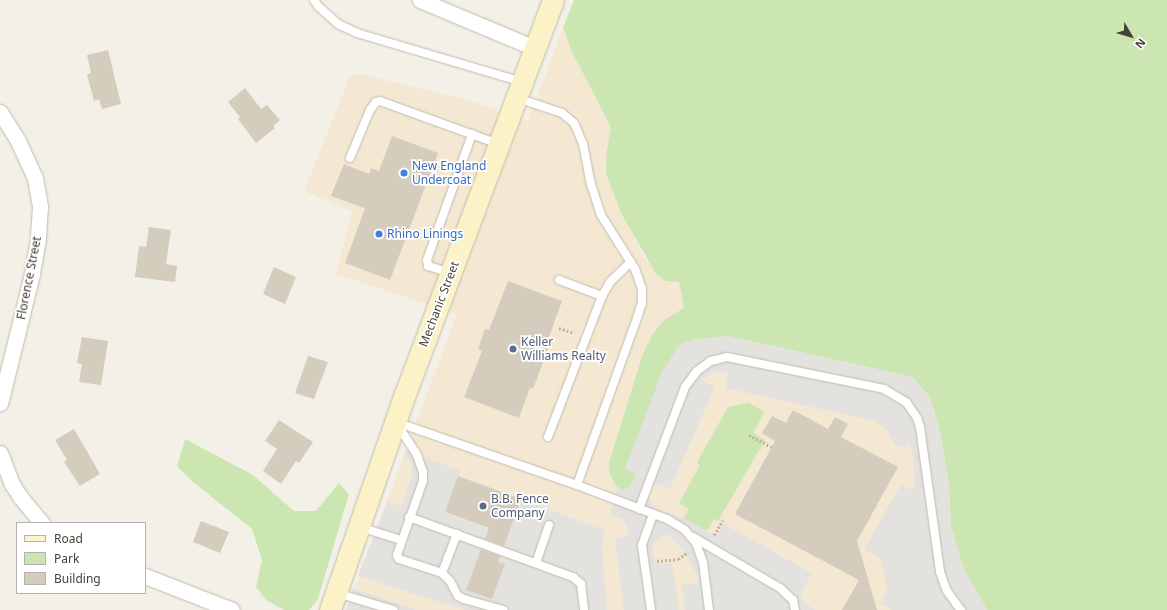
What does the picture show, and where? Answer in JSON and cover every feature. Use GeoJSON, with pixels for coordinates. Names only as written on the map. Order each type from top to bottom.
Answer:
{"type":"FeatureCollection","features":[{"type":"Feature","properties":{"kind":"main road","name":"Mechanic Street"},"geometry":{"type":"LineString","coordinates":[[333,601],[450,274],[553,0]]}},
{"type":"Feature","properties":{"kind":"street"},"geometry":{"type":"LineString","coordinates":[[420,0],[535,48]]}},
{"type":"Feature","properties":{"kind":"street","name":"Florence Street"},"geometry":{"type":"LineString","coordinates":[[0,112],[18,142],[35,178],[40,207],[37,245],[31,280],[0,402]]}},
{"type":"Feature","properties":{"kind":"street"},"geometry":{"type":"LineString","coordinates":[[0,452],[12,484],[21,498],[41,522]]}},
{"type":"Feature","properties":{"kind":"street"},"geometry":{"type":"LineString","coordinates":[[146,576],[232,610]]}},
{"type":"Feature","properties":{"kind":"lane"},"geometry":{"type":"LineString","coordinates":[[314,0],[318,6],[338,24],[357,33],[520,90],[562,113],[574,124],[583,144],[591,185],[599,210],[609,230],[631,262],[641,283],[643,296],[642,303],[577,485]]}},
{"type":"Feature","properties":{"kind":"lane"},"geometry":{"type":"LineString","coordinates":[[350,158],[370,110],[376,102],[380,101],[499,144]]}},
{"type":"Feature","properties":{"kind":"lane"},"geometry":{"type":"LineString","coordinates":[[450,274],[428,266],[427,260],[472,134]]}},
{"type":"Feature","properties":{"kind":"lane"},"geometry":{"type":"LineString","coordinates":[[548,437],[602,296],[610,282],[631,262]]}},
{"type":"Feature","properties":{"kind":"lane"},"geometry":{"type":"LineString","coordinates":[[559,280],[602,296]]}},
{"type":"Feature","properties":{"kind":"lane"},"geometry":{"type":"LineString","coordinates":[[639,509],[685,387],[697,371],[711,361],[727,357],[884,389],[906,402],[917,418],[920,427],[940,572],[947,591],[961,610]]}},
{"type":"Feature","properties":{"kind":"lane"},"geometry":{"type":"LineString","coordinates":[[396,422],[577,485],[672,521],[690,536],[785,591],[793,600],[795,610]]}},
{"type":"Feature","properties":{"kind":"lane"},"geometry":{"type":"LineString","coordinates":[[396,422],[417,455],[423,472],[422,481],[397,551],[399,559],[442,573],[450,581],[458,596],[503,610]]}},
{"type":"Feature","properties":{"kind":"lane"},"geometry":{"type":"LineString","coordinates":[[651,610],[642,545],[643,538],[653,514]]}},
{"type":"Feature","properties":{"kind":"lane"},"geometry":{"type":"LineString","coordinates":[[409,517],[536,563],[578,580],[581,584],[584,610]]}},
{"type":"Feature","properties":{"kind":"lane"},"geometry":{"type":"LineString","coordinates":[[536,563],[549,525]]}},
{"type":"Feature","properties":{"kind":"lane"},"geometry":{"type":"LineString","coordinates":[[359,526],[401,540]]}},
{"type":"Feature","properties":{"kind":"lane"},"geometry":{"type":"LineString","coordinates":[[442,573],[457,534]]}},
{"type":"Feature","properties":{"kind":"lane"},"geometry":{"type":"LineString","coordinates":[[690,536],[697,546],[704,562],[709,610]]}},
{"type":"Feature","properties":{"kind":"lane"},"geometry":{"type":"LineString","coordinates":[[333,601],[393,610]]}},
{"type":"Feature","properties":{"kind":"path"},"geometry":{"type":"LineString","coordinates":[[749,435],[772,447]]}},
{"type":"Feature","properties":{"kind":"path"},"geometry":{"type":"LineString","coordinates":[[644,562],[678,559],[697,546]]}},
{"type":"Feature","properties":{"kind":"shaded area"},"geometry":{"type":"Polygon","coordinates":[[[563,28],[571,50],[611,127],[606,174],[621,213],[646,260],[666,281],[679,282],[684,308],[676,314],[642,356],[609,463],[625,469],[679,345],[930,397],[964,569],[987,610],[346,610],[457,314],[336,274],[352,211],[304,191],[350,76],[360,74],[471,101],[528,121],[563,28]]]}},
{"type":"Feature","properties":{"kind":"shaded area"},"geometry":{"type":"Polygon","coordinates":[[[727,336],[912,377],[930,397],[940,432],[949,486],[951,527],[964,569],[987,610],[892,610],[881,604],[888,590],[880,558],[864,550],[901,484],[912,490],[915,488],[913,455],[909,444],[897,448],[887,430],[875,421],[726,388],[728,374],[724,371],[711,373],[703,379],[704,382],[715,387],[670,489],[658,484],[654,485],[648,495],[649,499],[657,508],[683,518],[717,536],[724,524],[812,573],[801,592],[804,603],[816,610],[685,610],[682,585],[697,584],[699,579],[686,554],[669,535],[665,535],[655,542],[653,548],[655,561],[660,564],[672,563],[679,610],[624,610],[615,538],[628,536],[628,528],[623,519],[610,514],[617,487],[623,490],[629,488],[635,479],[635,473],[625,469],[662,372],[679,345],[693,340],[727,336]]]}},
{"type":"Feature","properties":{"kind":"shaded area"},"geometry":{"type":"Polygon","coordinates":[[[406,451],[460,470],[445,513],[508,535],[521,499],[604,530],[602,550],[607,610],[465,610],[358,576],[387,502],[396,505],[401,505],[403,503],[412,476],[412,465],[405,454],[406,451]]]}},
{"type":"Feature","properties":{"kind":"shaded area"},"geometry":{"type":"Polygon","coordinates":[[[353,588],[416,610],[346,610],[353,588]]]}},
{"type":"Feature","properties":{"kind":"green space"},"geometry":{"type":"Polygon","coordinates":[[[574,0],[1167,0],[1167,610],[987,610],[964,569],[951,527],[949,486],[940,432],[930,397],[912,377],[727,336],[693,340],[625,469],[635,473],[635,479],[629,488],[623,490],[617,487],[610,475],[609,463],[642,356],[652,335],[664,320],[684,308],[679,282],[666,281],[656,274],[621,213],[606,174],[606,156],[611,127],[571,50],[563,28],[574,0]]]}},
{"type":"Feature","properties":{"kind":"green space"},"geometry":{"type":"Polygon","coordinates":[[[749,403],[765,412],[753,433],[765,440],[718,521],[714,519],[707,531],[683,518],[689,509],[679,503],[700,465],[697,462],[728,407],[749,403]]]}},
{"type":"Feature","properties":{"kind":"green space"},"geometry":{"type":"Polygon","coordinates":[[[185,439],[253,475],[294,511],[316,511],[339,483],[349,494],[318,599],[309,610],[284,610],[266,600],[256,587],[262,560],[252,529],[193,482],[177,466],[185,439]]]}},
{"type":"Feature","properties":{"kind":"building"},"geometry":{"type":"Polygon","coordinates":[[[108,50],[121,104],[102,109],[99,99],[94,101],[87,74],[91,73],[87,55],[108,50]]]}},
{"type":"Feature","properties":{"kind":"building"},"geometry":{"type":"Polygon","coordinates":[[[245,88],[261,109],[267,105],[280,120],[273,126],[275,128],[256,143],[238,119],[240,117],[228,102],[245,88]]]}},
{"type":"Feature","properties":{"kind":"building"},"geometry":{"type":"Polygon","coordinates":[[[392,136],[438,153],[390,280],[345,263],[365,208],[331,196],[344,164],[369,174],[371,168],[379,171],[392,136]]]}},
{"type":"Feature","properties":{"kind":"building"},"geometry":{"type":"Polygon","coordinates":[[[149,227],[171,230],[166,264],[177,266],[175,282],[135,277],[139,246],[146,247],[149,227]]]}},
{"type":"Feature","properties":{"kind":"building"},"geometry":{"type":"Polygon","coordinates":[[[274,267],[296,277],[285,304],[263,294],[274,267]]]}},
{"type":"Feature","properties":{"kind":"building","name":"Keller Williams Realty"},"geometry":{"type":"Polygon","coordinates":[[[508,281],[562,301],[545,348],[548,349],[533,389],[530,388],[519,418],[464,397],[482,351],[478,349],[485,329],[489,330],[508,281]]]}},
{"type":"Feature","properties":{"kind":"building"},"geometry":{"type":"Polygon","coordinates":[[[82,337],[108,341],[101,385],[79,382],[82,364],[77,363],[82,337]]]}},
{"type":"Feature","properties":{"kind":"building"},"geometry":{"type":"Polygon","coordinates":[[[308,356],[328,362],[314,399],[295,393],[308,356]]]}},
{"type":"Feature","properties":{"kind":"building"},"geometry":{"type":"Polygon","coordinates":[[[793,410],[828,429],[835,417],[848,424],[841,437],[898,467],[857,541],[877,610],[842,610],[859,580],[735,514],[775,441],[762,433],[772,416],[786,423],[793,410]]]}},
{"type":"Feature","properties":{"kind":"building"},"geometry":{"type":"Polygon","coordinates":[[[279,420],[313,442],[299,463],[296,461],[281,484],[263,471],[277,449],[265,441],[279,420]]]}},
{"type":"Feature","properties":{"kind":"building"},"geometry":{"type":"Polygon","coordinates":[[[74,429],[100,474],[80,486],[64,462],[67,460],[55,440],[74,429]]]}},
{"type":"Feature","properties":{"kind":"building","name":"B.B. Fence Company"},"geometry":{"type":"Polygon","coordinates":[[[458,476],[521,499],[504,546],[485,539],[489,528],[445,512],[458,476]]]}},
{"type":"Feature","properties":{"kind":"building"},"geometry":{"type":"Polygon","coordinates":[[[201,521],[229,532],[220,553],[193,542],[201,521]]]}},
{"type":"Feature","properties":{"kind":"building"},"geometry":{"type":"Polygon","coordinates":[[[481,549],[500,556],[498,562],[505,564],[492,599],[466,590],[481,549]]]}},
{"type":"Feature","properties":{"kind":"place","name":"New England Undercoat"},"geometry":{"type":"Point","coordinates":[404,173]}},
{"type":"Feature","properties":{"kind":"place","name":"Rhino Linings"},"geometry":{"type":"Point","coordinates":[379,234]}},
{"type":"Feature","properties":{"kind":"place","name":"Keller Williams Realty"},"geometry":{"type":"Point","coordinates":[513,349]}},
{"type":"Feature","properties":{"kind":"place","name":"B.B. Fence Company"},"geometry":{"type":"Point","coordinates":[483,506]}}]}
